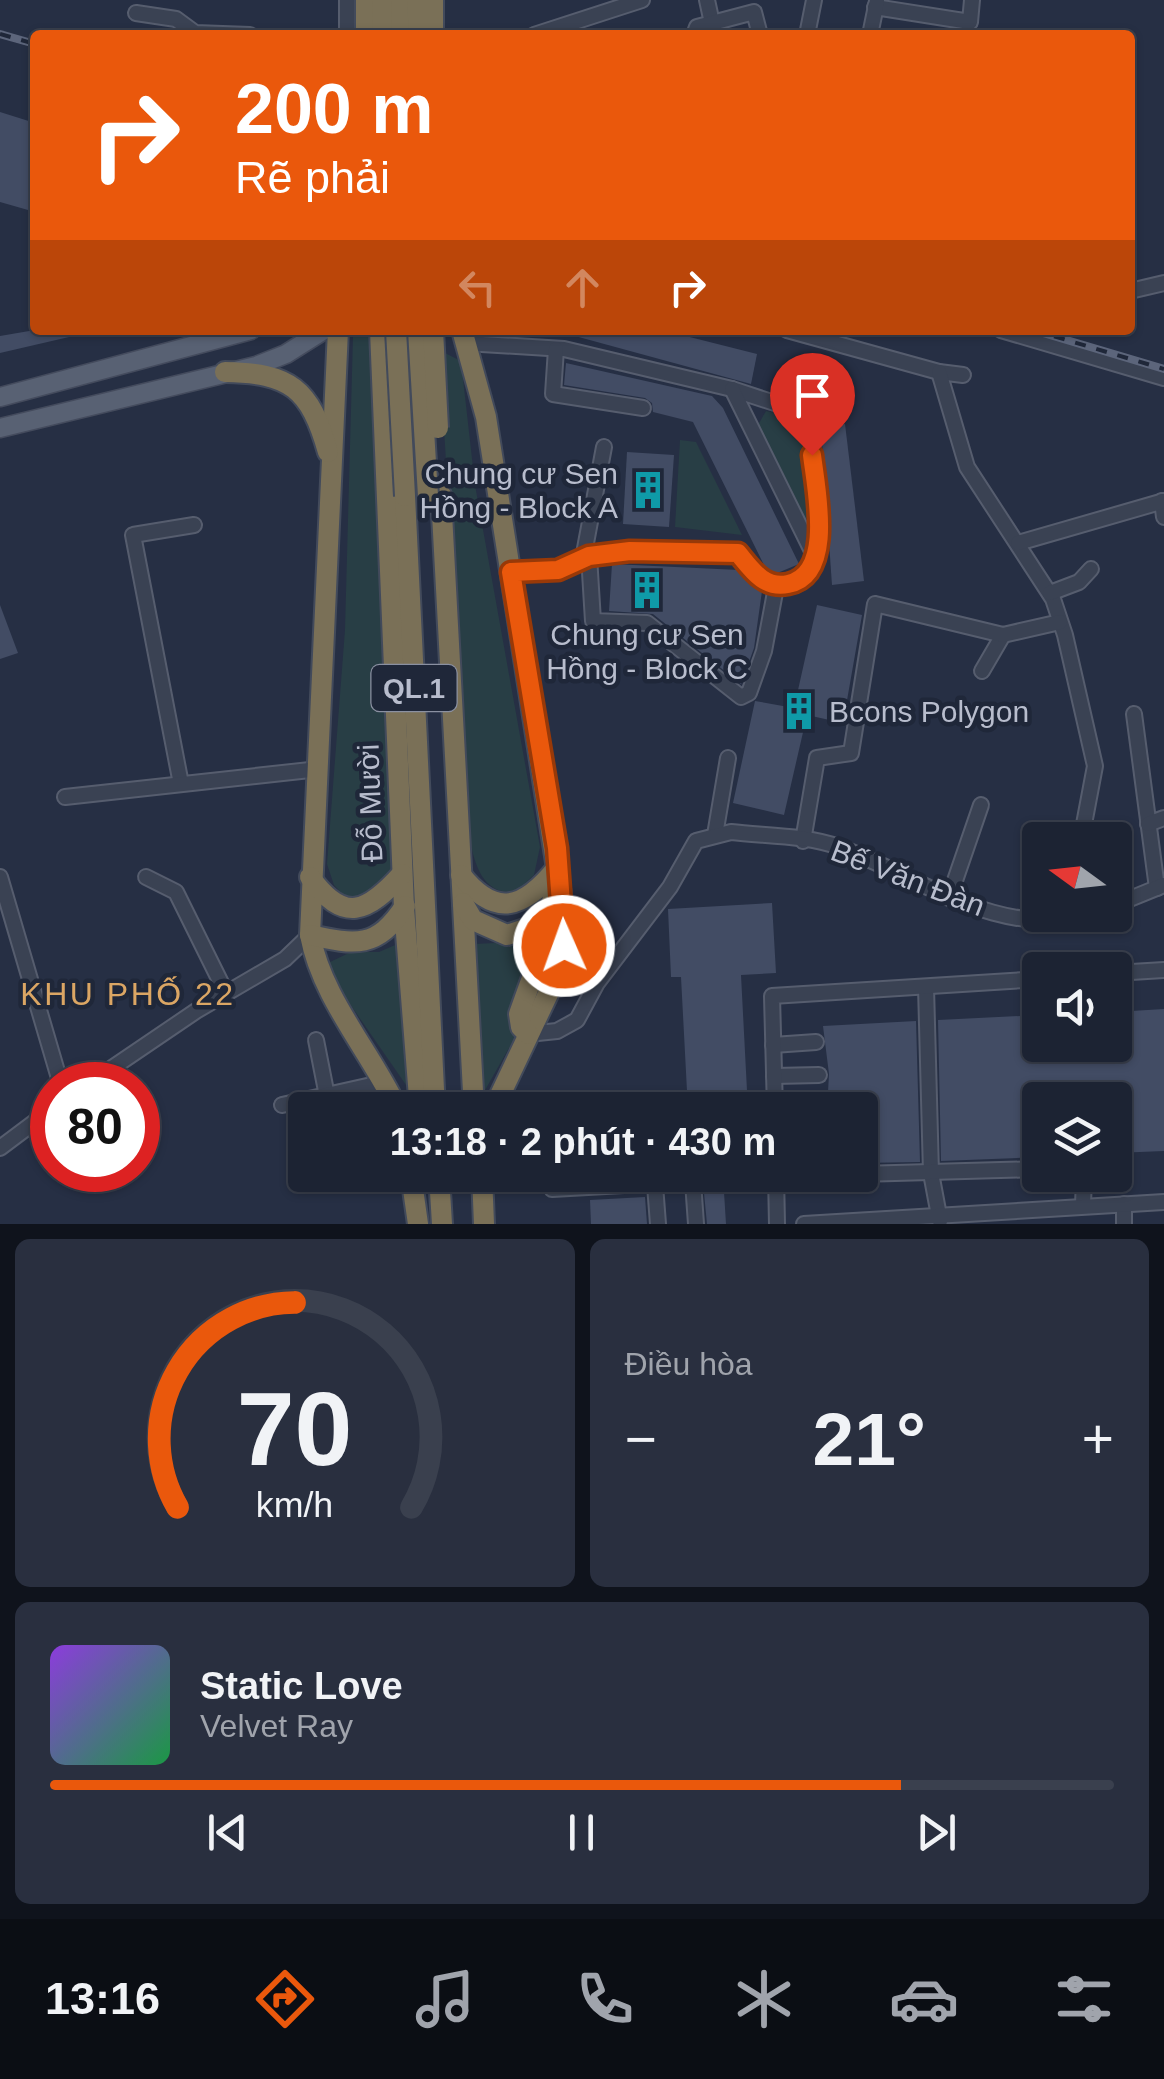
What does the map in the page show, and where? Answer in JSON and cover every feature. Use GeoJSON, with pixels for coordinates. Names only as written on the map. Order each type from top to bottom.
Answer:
{"type":"FeatureCollection","features":[{"type":"Feature","properties":{"kind":"highway"},"geometry":{"type":"LineString","coordinates":[[366,0],[366,30]]}},
{"type":"Feature","properties":{"kind":"highway"},"geometry":{"type":"LineString","coordinates":[[382,0],[384,30]]}},
{"type":"Feature","properties":{"kind":"highway"},"geometry":{"type":"LineString","coordinates":[[401,0],[402,30]]}},
{"type":"Feature","properties":{"kind":"highway"},"geometry":{"type":"LineString","coordinates":[[417,0],[418,30]]}},
{"type":"Feature","properties":{"kind":"highway"},"geometry":{"type":"LineString","coordinates":[[433,0],[433,30]]}},
{"type":"Feature","properties":{"kind":"highway"},"geometry":{"type":"LineString","coordinates":[[338,335],[310,936],[314,958],[333,998],[390,1092]]}},
{"type":"Feature","properties":{"kind":"highway","name":"QL.1"},"geometry":{"type":"LineString","coordinates":[[384,335],[397,494]]}},
{"type":"Feature","properties":{"kind":"highway","name":"QL.1"},"geometry":{"type":"LineString","coordinates":[[396,335],[397,494]]}},
{"type":"Feature","properties":{"kind":"highway","name":"QL.1"},"geometry":{"type":"LineString","coordinates":[[418,335],[434,495],[463,1092]]}},
{"type":"Feature","properties":{"kind":"highway","name":"QL.1"},"geometry":{"type":"LineString","coordinates":[[432,335],[434,495]]}},
{"type":"Feature","properties":{"kind":"highway"},"geometry":{"type":"LineString","coordinates":[[463,336],[486,417],[557,848],[544,944],[519,1014],[521,1028],[528,1034]]}},
{"type":"Feature","properties":{"kind":"highway"},"geometry":{"type":"LineString","coordinates":[[473,371],[471,384],[545,852],[555,864],[564,905],[564,946],[548,994],[501,1092]]}},
{"type":"Feature","properties":{"kind":"highway"},"geometry":{"type":"LineString","coordinates":[[225,372],[268,373],[295,386],[306,397],[322,431],[332,466]]}},
{"type":"Feature","properties":{"kind":"highway","name":"Đỗ Mười"},"geometry":{"type":"LineString","coordinates":[[397,494],[413,877],[433,1092]]}},
{"type":"Feature","properties":{"kind":"highway"},"geometry":{"type":"LineString","coordinates":[[455,867],[481,898],[508,903],[535,895],[555,864]]}},
{"type":"Feature","properties":{"kind":"highway","name":"QL.1"},"geometry":{"type":"LineString","coordinates":[[455,867],[462,899],[473,1092]]}},
{"type":"Feature","properties":{"kind":"highway"},"geometry":{"type":"LineString","coordinates":[[310,877],[333,904],[348,909],[375,902],[413,877]]}},
{"type":"Feature","properties":{"kind":"highway"},"geometry":{"type":"LineString","coordinates":[[310,936],[347,943],[369,941],[391,927],[404,908],[413,877]]}},
{"type":"Feature","properties":{"kind":"highway"},"geometry":{"type":"LineString","coordinates":[[462,899],[472,920],[507,935],[534,926],[552,906]]}},
{"type":"Feature","properties":{"kind":"highway"},"geometry":{"type":"LineString","coordinates":[[404,908],[419,1092]]}},
{"type":"Feature","properties":{"kind":"highway"},"geometry":{"type":"LineString","coordinates":[[413,1192],[418,1224]]}},
{"type":"Feature","properties":{"kind":"highway"},"geometry":{"type":"LineString","coordinates":[[426,1192],[429,1224]]}},
{"type":"Feature","properties":{"kind":"highway"},"geometry":{"type":"LineString","coordinates":[[440,1192],[442,1224]]}},
{"type":"Feature","properties":{"kind":"highway"},"geometry":{"type":"LineString","coordinates":[[470,1224],[472,1192]]}},
{"type":"Feature","properties":{"kind":"highway"},"geometry":{"type":"LineString","coordinates":[[476,1192],[484,1224]]}},
{"type":"Feature","properties":{"kind":"main road"},"geometry":{"type":"LineString","coordinates":[[0,397],[233,335]]}},
{"type":"Feature","properties":{"kind":"main road"},"geometry":{"type":"LineString","coordinates":[[0,428],[271,360],[315,335]]}},
{"type":"Feature","properties":{"kind":"street"},"geometry":{"type":"LineString","coordinates":[[346,0],[347,30]]}},
{"type":"Feature","properties":{"kind":"street"},"geometry":{"type":"LineString","coordinates":[[549,30],[642,0]]}},
{"type":"Feature","properties":{"kind":"street"},"geometry":{"type":"LineString","coordinates":[[707,0],[712,23]]}},
{"type":"Feature","properties":{"kind":"street"},"geometry":{"type":"LineString","coordinates":[[808,30],[814,0]]}},
{"type":"Feature","properties":{"kind":"street"},"geometry":{"type":"LineString","coordinates":[[871,30],[876,4],[970,22],[972,0]]}},
{"type":"Feature","properties":{"kind":"street"},"geometry":{"type":"LineString","coordinates":[[696,30],[752,6]]}},
{"type":"Feature","properties":{"kind":"street"},"geometry":{"type":"LineString","coordinates":[[136,13],[176,19],[191,30]]}},
{"type":"Feature","properties":{"kind":"street"},"geometry":{"type":"LineString","coordinates":[[1135,289],[1164,283]]}},
{"type":"Feature","properties":{"kind":"street"},"geometry":{"type":"LineString","coordinates":[[805,335],[939,372],[964,375]]}},
{"type":"Feature","properties":{"kind":"street"},"geometry":{"type":"LineString","coordinates":[[1018,335],[1164,378]]}},
{"type":"Feature","properties":{"kind":"street"},"geometry":{"type":"LineString","coordinates":[[463,336],[556,349],[732,389],[802,412],[809,420],[819,526],[812,568],[796,583],[776,587],[760,578],[738,553],[630,551],[586,557],[558,570],[511,572]]}},
{"type":"Feature","properties":{"kind":"street"},"geometry":{"type":"LineString","coordinates":[[556,349],[554,394],[643,408]]}},
{"type":"Feature","properties":{"kind":"street"},"geometry":{"type":"LineString","coordinates":[[939,372],[967,467],[985,500],[1050,593],[1060,622],[1095,766],[1084,822]]}},
{"type":"Feature","properties":{"kind":"street"},"geometry":{"type":"LineString","coordinates":[[732,389],[816,558]]}},
{"type":"Feature","properties":{"kind":"street"},"geometry":{"type":"LineString","coordinates":[[604,447],[586,557],[592,620],[647,623],[741,697],[749,693],[764,651],[776,587]]}},
{"type":"Feature","properties":{"kind":"street"},"geometry":{"type":"LineString","coordinates":[[1018,543],[1164,507]]}},
{"type":"Feature","properties":{"kind":"street"},"geometry":{"type":"LineString","coordinates":[[181,784],[133,535],[194,524]]}},
{"type":"Feature","properties":{"kind":"street"},"geometry":{"type":"LineString","coordinates":[[1050,593],[1080,582],[1091,570]]}},
{"type":"Feature","properties":{"kind":"street"},"geometry":{"type":"LineString","coordinates":[[804,841],[817,758],[851,753],[875,604],[1003,635],[1060,622]]}},
{"type":"Feature","properties":{"kind":"street"},"geometry":{"type":"LineString","coordinates":[[982,671],[1003,635]]}},
{"type":"Feature","properties":{"kind":"street"},"geometry":{"type":"LineString","coordinates":[[1132,898],[1161,886],[1148,824],[1134,714]]}},
{"type":"Feature","properties":{"kind":"street"},"geometry":{"type":"LineString","coordinates":[[528,1034],[556,1031],[577,1020],[596,983],[670,887],[696,841],[715,835],[728,758]]}},
{"type":"Feature","properties":{"kind":"street"},"geometry":{"type":"LineString","coordinates":[[65,797],[319,769]]}},
{"type":"Feature","properties":{"kind":"street"},"geometry":{"type":"LineString","coordinates":[[949,898],[981,805]]}},
{"type":"Feature","properties":{"kind":"street"},"geometry":{"type":"LineString","coordinates":[[1148,824],[1164,818]]}},
{"type":"Feature","properties":{"kind":"street","name":"Bế Văn Đàn"},"geometry":{"type":"LineString","coordinates":[[715,835],[731,832],[834,845],[949,898],[1022,920]]}},
{"type":"Feature","properties":{"kind":"street"},"geometry":{"type":"LineString","coordinates":[[0,876],[53,1062]]}},
{"type":"Feature","properties":{"kind":"street"},"geometry":{"type":"LineString","coordinates":[[146,877],[176,892],[226,993]]}},
{"type":"Feature","properties":{"kind":"street"},"geometry":{"type":"LineString","coordinates":[[122,1062],[284,959],[310,936]]}},
{"type":"Feature","properties":{"kind":"street"},"geometry":{"type":"LineString","coordinates":[[1132,972],[1164,970]]}},
{"type":"Feature","properties":{"kind":"street"},"geometry":{"type":"LineString","coordinates":[[774,1092],[772,996],[1022,979]]}},
{"type":"Feature","properties":{"kind":"street"},"geometry":{"type":"LineString","coordinates":[[926,987],[930,1220]]}},
{"type":"Feature","properties":{"kind":"street"},"geometry":{"type":"LineString","coordinates":[[316,1040],[326,1092]]}},
{"type":"Feature","properties":{"kind":"street"},"geometry":{"type":"LineString","coordinates":[[773,1045],[816,1042]]}},
{"type":"Feature","properties":{"kind":"street"},"geometry":{"type":"LineString","coordinates":[[774,1076],[819,1075]]}},
{"type":"Feature","properties":{"kind":"street"},"geometry":{"type":"LineString","coordinates":[[344,1092],[385,1082]]}},
{"type":"Feature","properties":{"kind":"street"},"geometry":{"type":"LineString","coordinates":[[282,1104],[288,1103]]}},
{"type":"Feature","properties":{"kind":"street"},"geometry":{"type":"LineString","coordinates":[[0,1148],[30,1126]]}},
{"type":"Feature","properties":{"kind":"street"},"geometry":{"type":"LineString","coordinates":[[878,1174],[1022,1170]]}},
{"type":"Feature","properties":{"kind":"street"},"geometry":{"type":"LineString","coordinates":[[656,1192],[658,1224]]}},
{"type":"Feature","properties":{"kind":"street"},"geometry":{"type":"LineString","coordinates":[[694,1192],[696,1224]]}},
{"type":"Feature","properties":{"kind":"street"},"geometry":{"type":"LineString","coordinates":[[776,1192],[776,1224]]}},
{"type":"Feature","properties":{"kind":"street"},"geometry":{"type":"LineString","coordinates":[[1083,1192],[1083,1206]]}},
{"type":"Feature","properties":{"kind":"street"},"geometry":{"type":"LineString","coordinates":[[804,1224],[930,1220],[1164,1202]]}},
{"type":"Feature","properties":{"kind":"street"},"geometry":{"type":"LineString","coordinates":[[1124,1204],[1124,1224]]}},
{"type":"Feature","properties":{"kind":"shaded area"},"geometry":{"type":"Polygon","coordinates":[[[371,335],[394,860],[385,890],[349,901],[334,885],[327,864],[345,630],[353,336],[371,335]]]}},
{"type":"Feature","properties":{"kind":"shaded area"},"geometry":{"type":"Polygon","coordinates":[[[439,350],[461,361],[475,485],[540,847],[534,875],[516,892],[496,889],[483,878],[470,842],[439,350]]]}},
{"type":"Feature","properties":{"kind":"shaded area"},"geometry":{"type":"Polygon","coordinates":[[[766,411],[798,418],[804,430],[813,509],[805,521],[758,425],[766,411]]]}},
{"type":"Feature","properties":{"kind":"shaded area"},"geometry":{"type":"Polygon","coordinates":[[[680,440],[696,442],[742,535],[675,527],[680,440]]]}},
{"type":"Feature","properties":{"kind":"shaded area"},"geometry":{"type":"Polygon","coordinates":[[[544,932],[517,1034],[484,1092],[480,1092],[474,944],[518,942],[544,932]]]}},
{"type":"Feature","properties":{"kind":"shaded area"},"geometry":{"type":"Polygon","coordinates":[[[402,942],[413,1092],[336,984],[328,963],[351,952],[379,952],[402,942]]]}},
{"type":"Feature","properties":{"kind":"building"},"geometry":{"type":"Polygon","coordinates":[[[0,112],[30,121],[30,211],[0,202],[0,112]]]}},
{"type":"Feature","properties":{"kind":"building"},"geometry":{"type":"Polygon","coordinates":[[[30,331],[30,335],[78,335],[0,353],[0,336],[30,331]]]}},
{"type":"Feature","properties":{"kind":"building"},"geometry":{"type":"Polygon","coordinates":[[[571,335],[682,335],[757,354],[751,384],[571,335]]]}},
{"type":"Feature","properties":{"kind":"building"},"geometry":{"type":"Polygon","coordinates":[[[566,363],[712,396],[723,408],[799,564],[775,574],[765,567],[693,422],[653,412],[652,403],[645,398],[564,385],[566,363]]]}},
{"type":"Feature","properties":{"kind":"building"},"geometry":{"type":"Polygon","coordinates":[[[845,424],[864,581],[832,585],[821,428],[845,424]]]}},
{"type":"Feature","properties":{"kind":"building","name":"Chung cư Sen Hồng - Block A"},"geometry":{"type":"Polygon","coordinates":[[[627,452],[674,455],[669,527],[623,524],[627,452]]]}},
{"type":"Feature","properties":{"kind":"building"},"geometry":{"type":"Polygon","coordinates":[[[612,564],[739,570],[762,591],[754,648],[741,684],[653,614],[609,611],[612,564]]]}},
{"type":"Feature","properties":{"kind":"building"},"geometry":{"type":"Polygon","coordinates":[[[0,605],[18,653],[0,659],[0,605]]]}},
{"type":"Feature","properties":{"kind":"building","name":"Bcons Polygon"},"geometry":{"type":"Polygon","coordinates":[[[817,605],[862,615],[843,723],[807,715],[784,815],[733,803],[755,701],[794,708],[817,605]]]}},
{"type":"Feature","properties":{"kind":"building"},"geometry":{"type":"Polygon","coordinates":[[[772,903],[776,973],[741,975],[747,1092],[687,1092],[681,977],[671,977],[668,909],[772,903]]]}},
{"type":"Feature","properties":{"kind":"building"},"geometry":{"type":"Polygon","coordinates":[[[1164,1009],[1164,1151],[1132,1152],[1132,1082],[1022,1082],[1022,1158],[941,1161],[938,1020],[1022,1016],[1022,1062],[1132,1062],[1132,1011],[1164,1009]]]}},
{"type":"Feature","properties":{"kind":"building"},"geometry":{"type":"Polygon","coordinates":[[[916,1021],[920,1162],[878,1163],[878,1092],[828,1092],[823,1026],[916,1021]]]}},
{"type":"Feature","properties":{"kind":"building"},"geometry":{"type":"Polygon","coordinates":[[[724,1192],[726,1224],[707,1224],[704,1193],[724,1192]]]}},
{"type":"Feature","properties":{"kind":"building"},"geometry":{"type":"Polygon","coordinates":[[[645,1197],[647,1224],[591,1224],[590,1200],[645,1197]]]}},
{"type":"Feature","properties":{"kind":"railway"},"geometry":{"type":"LineString","coordinates":[[0,34],[30,43]]}},
{"type":"Feature","properties":{"kind":"railway"},"geometry":{"type":"LineString","coordinates":[[1050,335],[1164,369]]}},
{"type":"Feature","properties":{"kind":"place","name":"Chung cư Sen Hồng - Block A"},"geometry":{"type":"Point","coordinates":[648,490]}},
{"type":"Feature","properties":{"kind":"place","name":"Chung cư Sen Hồng - Block C"},"geometry":{"type":"Point","coordinates":[647,590]}},
{"type":"Feature","properties":{"kind":"place","name":"Bcons Polygon"},"geometry":{"type":"Point","coordinates":[799,711]}},
{"type":"Feature","properties":{"kind":"district","name":"KHU PHỐ 22"},"geometry":{"type":"Point","coordinates":[128,994]}},
{"type":"Feature","properties":{"kind":"route"},"geometry":{"type":"LineString","coordinates":[[564,946],[564,905],[554,860],[557,848],[511,572],[558,570],[589,556],[630,551],[738,553],[760,578],[776,587],[796,583],[812,568],[816,558],[819,526],[812,455]]}}]}
